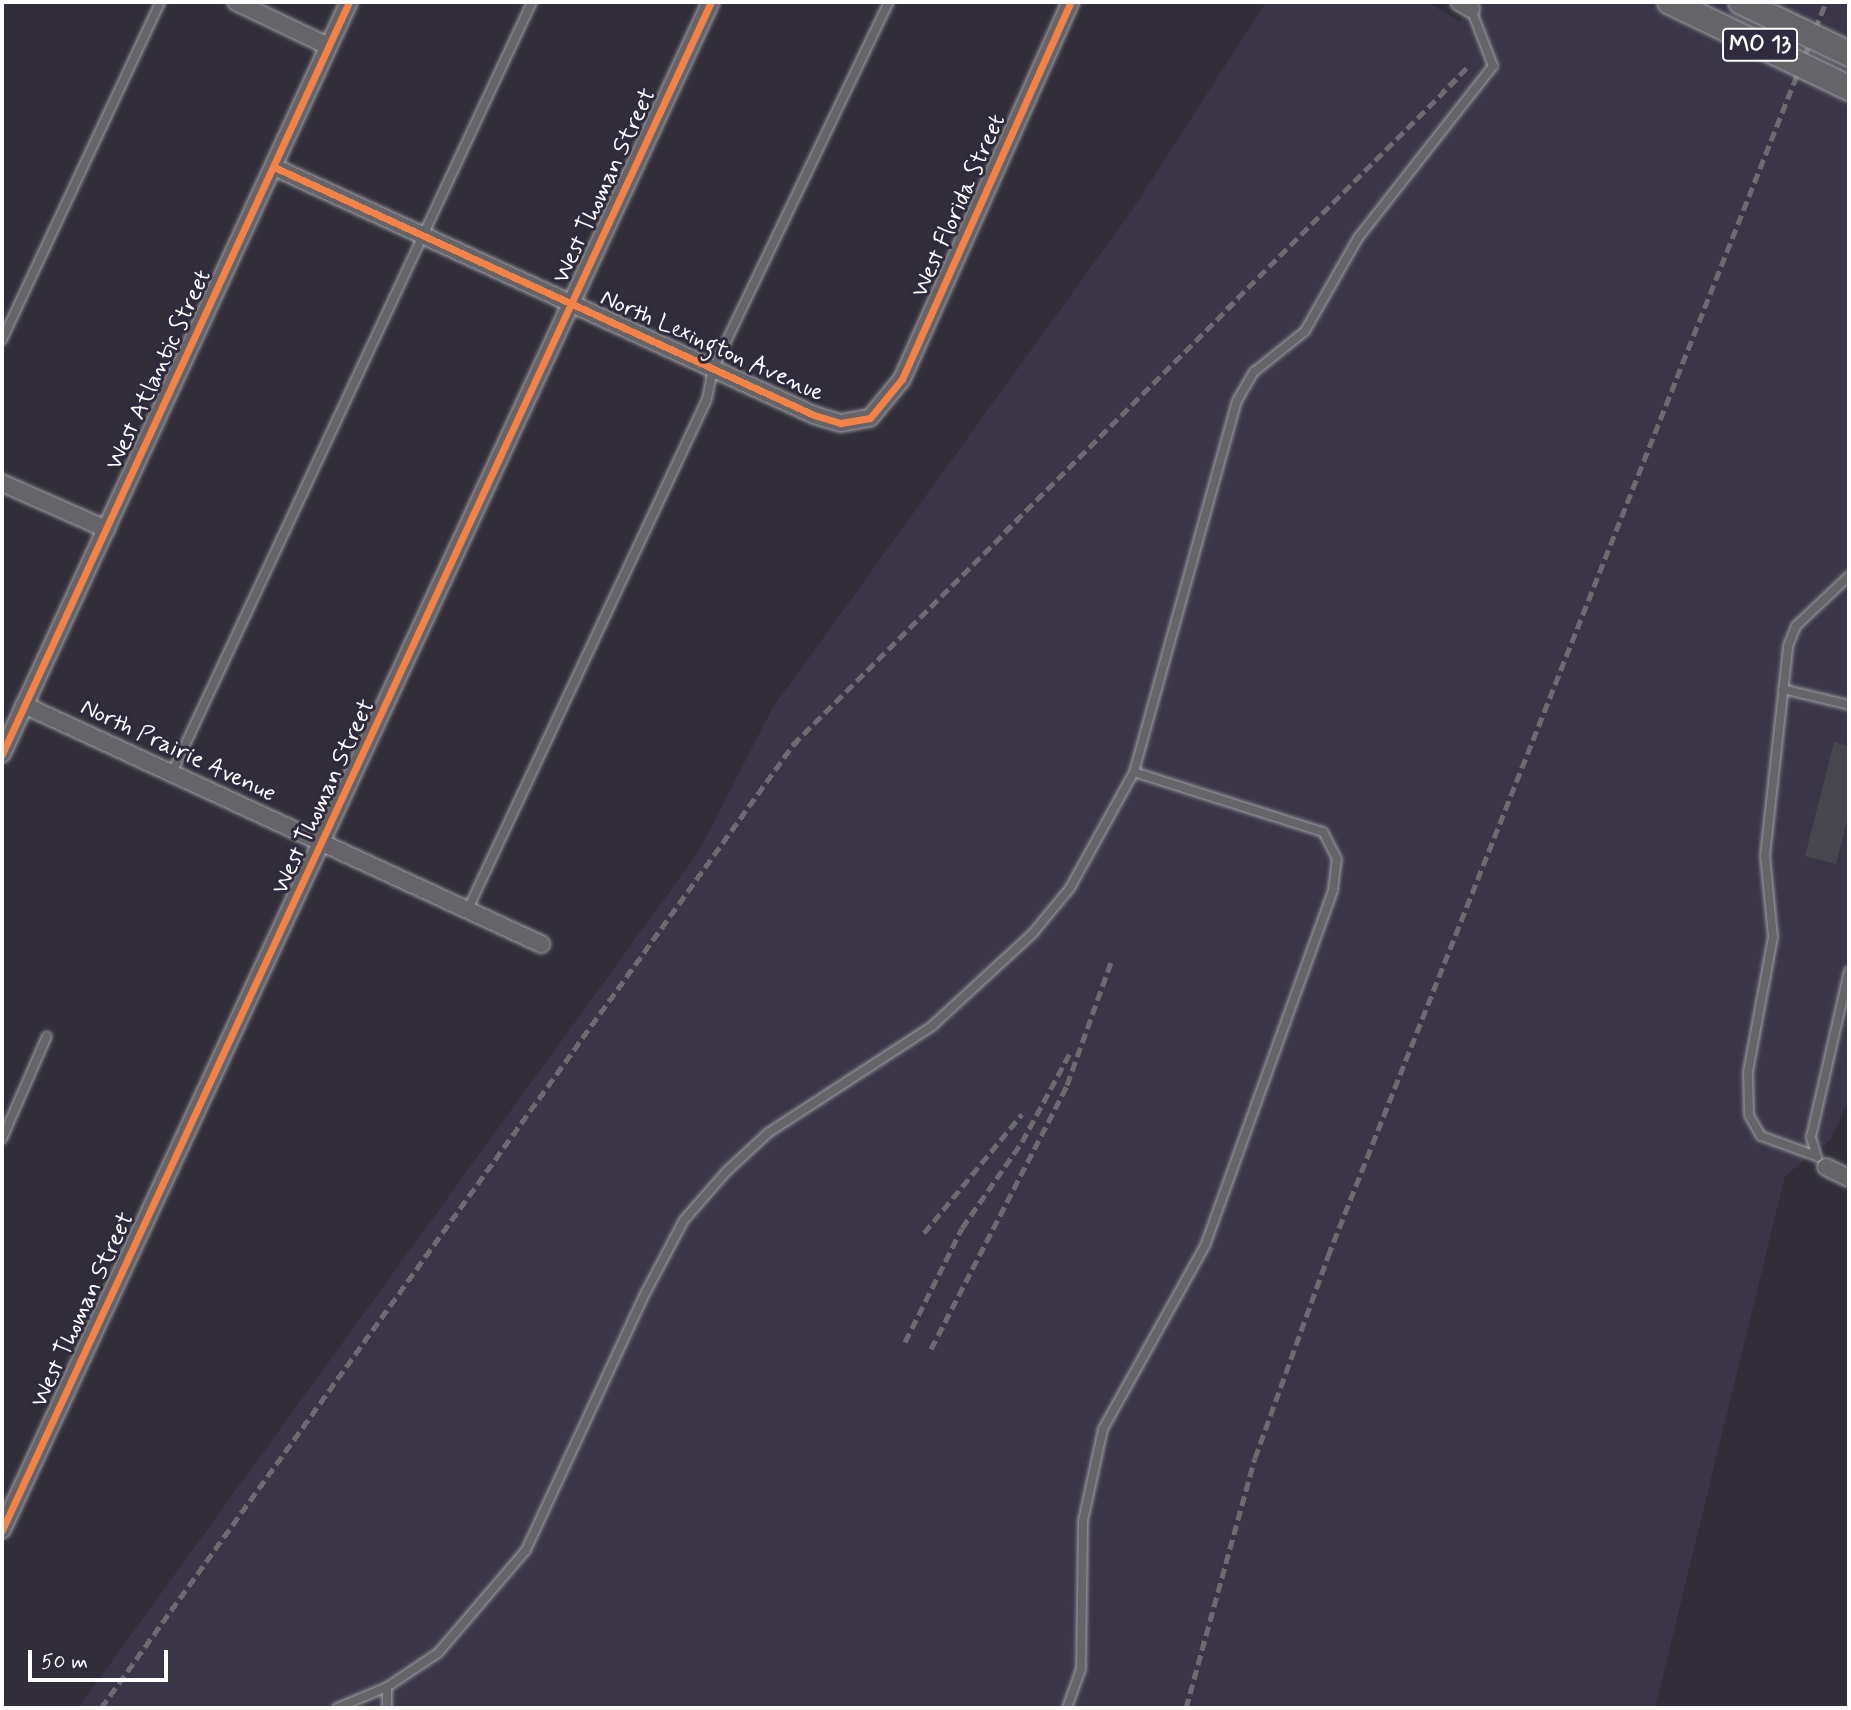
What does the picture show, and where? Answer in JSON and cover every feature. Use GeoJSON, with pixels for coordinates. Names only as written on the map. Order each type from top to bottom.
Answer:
{"type":"FeatureCollection","features":[{"type":"Feature","properties":{"kind":"main road","name":"MO 13"},"geometry":{"type":"LineString","coordinates":[[1670,2],[1849,88]]}},
{"type":"Feature","properties":{"kind":"main road","name":"MO 13"},"geometry":{"type":"LineString","coordinates":[[1741,2],[1849,54]]}},
{"type":"Feature","properties":{"kind":"street"},"geometry":{"type":"LineString","coordinates":[[236,2],[328,46]]}},
{"type":"Feature","properties":{"kind":"street","name":"West Atlantic Street"},"geometry":{"type":"LineString","coordinates":[[2,754],[349,2]]}},
{"type":"Feature","properties":{"kind":"street","name":"West Thoman Street"},"geometry":{"type":"LineString","coordinates":[[2,1530],[324,843],[711,2]]}},
{"type":"Feature","properties":{"kind":"street","name":"West Florida Street"},"geometry":{"type":"LineString","coordinates":[[870,418],[902,379],[1071,2]]}},
{"type":"Feature","properties":{"kind":"street","name":"North Lexington Avenue"},"geometry":{"type":"LineString","coordinates":[[274,167],[814,415],[841,423],[870,418]]}},
{"type":"Feature","properties":{"kind":"street"},"geometry":{"type":"LineString","coordinates":[[2,482],[106,529]]}},
{"type":"Feature","properties":{"kind":"street","name":"North Prairie Avenue"},"geometry":{"type":"LineString","coordinates":[[24,705],[541,944]]}},
{"type":"Feature","properties":{"kind":"street"},"geometry":{"type":"LineString","coordinates":[[1821,1161],[1849,1178]]}},
{"type":"Feature","properties":{"kind":"lane"},"geometry":{"type":"LineString","coordinates":[[2,340],[160,2]]}},
{"type":"Feature","properties":{"kind":"lane"},"geometry":{"type":"LineString","coordinates":[[172,773],[420,234],[532,2]]}},
{"type":"Feature","properties":{"kind":"lane"},"geometry":{"type":"LineString","coordinates":[[468,909],[707,399],[713,369],[889,2]]}},
{"type":"Feature","properties":{"kind":"lane"},"geometry":{"type":"LineString","coordinates":[[337,1708],[387,1687],[438,1653],[526,1550],[684,1220],[768,1133],[932,1026],[1033,933],[1106,831],[1135,772],[1237,401],[1254,372],[1305,331],[1357,238],[1493,66],[1464,5]]}},
{"type":"Feature","properties":{"kind":"lane"},"geometry":{"type":"LineString","coordinates":[[1821,1161],[1761,1136],[1749,1115],[1748,1072],[1773,937],[1765,856],[1783,689],[1796,626],[1849,576]]}},
{"type":"Feature","properties":{"kind":"lane"},"geometry":{"type":"LineString","coordinates":[[1783,689],[1849,705]]}},
{"type":"Feature","properties":{"kind":"lane"},"geometry":{"type":"LineString","coordinates":[[1067,1708],[1081,1669],[1083,1521],[1103,1429],[1205,1246],[1333,890],[1338,859],[1323,832],[1135,772]]}},
{"type":"Feature","properties":{"kind":"lane"},"geometry":{"type":"LineString","coordinates":[[1821,1161],[1813,1127],[1849,971]]}},
{"type":"Feature","properties":{"kind":"lane"},"geometry":{"type":"LineString","coordinates":[[2,1139],[47,1036]]}},
{"type":"Feature","properties":{"kind":"lane"},"geometry":{"type":"LineString","coordinates":[[387,1687],[387,1708]]}},
{"type":"Feature","properties":{"kind":"shaded area"},"geometry":{"type":"Polygon","coordinates":[[[1266,2],[1427,2],[1460,22],[1474,2],[1849,2],[1849,1100],[1830,1140],[1785,1176],[1655,1708],[78,1708],[699,851],[772,709],[1135,206],[1266,2]]]}},
{"type":"Feature","properties":{"kind":"building"},"geometry":{"type":"Polygon","coordinates":[[[1834,742],[1849,746],[1849,813],[1836,864],[1805,856],[1834,742]]]}},
{"type":"Feature","properties":{"kind":"railway"},"geometry":{"type":"LineString","coordinates":[[1186,1708],[1255,1458],[1328,1256],[1826,2]]}},
{"type":"Feature","properties":{"kind":"railway"},"geometry":{"type":"LineString","coordinates":[[101,1708],[793,745],[1470,65]]}},
{"type":"Feature","properties":{"kind":"railway"},"geometry":{"type":"LineString","coordinates":[[931,1349],[1067,1085],[1111,962]]}},
{"type":"Feature","properties":{"kind":"railway"},"geometry":{"type":"LineString","coordinates":[[905,1342],[962,1228],[1022,1142],[1071,1051]]}},
{"type":"Feature","properties":{"kind":"railway"},"geometry":{"type":"LineString","coordinates":[[924,1233],[1022,1114]]}},
{"type":"Feature","properties":{"kind":"cycle path"},"geometry":{"type":"LineString","coordinates":[[2,754],[349,2]]}},
{"type":"Feature","properties":{"kind":"cycle path"},"geometry":{"type":"LineString","coordinates":[[2,1530],[711,2]]}},
{"type":"Feature","properties":{"kind":"cycle path"},"geometry":{"type":"LineString","coordinates":[[274,167],[814,415],[841,423],[870,418],[902,379],[1071,2]]}}]}
